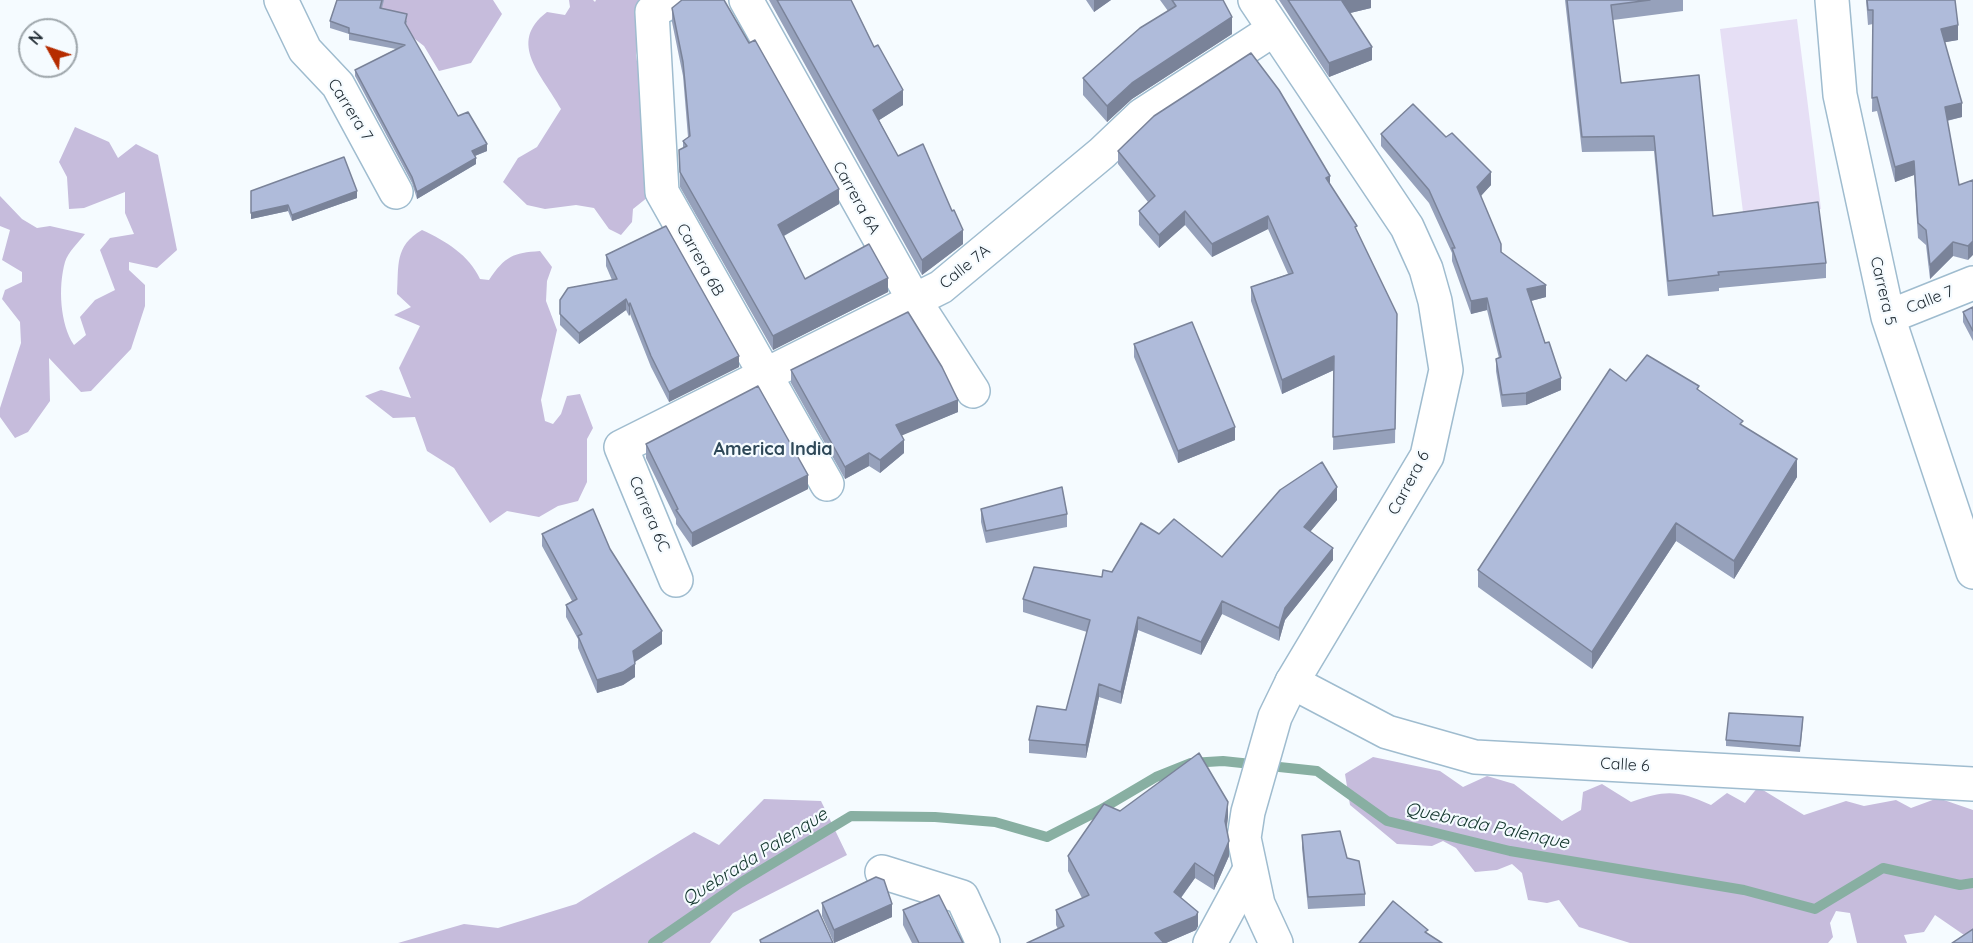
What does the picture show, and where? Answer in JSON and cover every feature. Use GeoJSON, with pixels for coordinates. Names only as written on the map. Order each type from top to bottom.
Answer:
{"type":"FeatureCollection","features":[{"type":"Feature","properties":{"kind":"street","name":"Carrera 7"},"geometry":{"type":"LineString","coordinates":[[281,0],[305,50],[338,85],[396,192]]}},
{"type":"Feature","properties":{"kind":"street","name":"Carrera 6A"},"geometry":{"type":"LineString","coordinates":[[747,0],[914,300],[972,392]]}},
{"type":"Feature","properties":{"kind":"street","name":"Carrera 6"},"geometry":{"type":"LineString","coordinates":[[1255,0],[1407,227],[1426,269],[1435,301],[1446,370],[1427,456],[1292,682],[1275,717],[1248,812],[1244,838],[1249,871],[1258,904],[1276,943]]}},
{"type":"Feature","properties":{"kind":"street","name":"Carrera 5"},"geometry":{"type":"LineString","coordinates":[[1832,0],[1840,95],[1888,317],[1973,572]]}},
{"type":"Feature","properties":{"kind":"street","name":"Carrera 6B"},"geometry":{"type":"LineString","coordinates":[[662,6],[662,192],[827,484]]}},
{"type":"Feature","properties":{"kind":"street","name":"Calle 7A"},"geometry":{"type":"LineString","coordinates":[[621,447],[763,374],[942,287],[1102,153],[1142,115],[1273,30]]}},
{"type":"Feature","properties":{"kind":"street","name":"Calle 7"},"geometry":{"type":"LineString","coordinates":[[1888,317],[1973,283]]}},
{"type":"Feature","properties":{"kind":"street","name":"Carrera 6C"},"geometry":{"type":"LineString","coordinates":[[621,447],[676,580]]}},
{"type":"Feature","properties":{"kind":"street","name":"Calle 6"},"geometry":{"type":"LineString","coordinates":[[1292,682],[1386,732],[1475,757],[1973,784]]}},
{"type":"Feature","properties":{"kind":"street"},"geometry":{"type":"LineString","coordinates":[[1210,943],[1249,871]]}},
{"type":"Feature","properties":{"kind":"street"},"geometry":{"type":"LineString","coordinates":[[882,872],[962,897],[983,943]]}},
{"type":"Feature","properties":{"kind":"shaded area"},"geometry":{"type":"Polygon","coordinates":[[[376,0],[493,0],[502,14],[471,63],[439,71],[424,46],[394,23],[376,0]]]}},
{"type":"Feature","properties":{"kind":"shaded area"},"geometry":{"type":"Polygon","coordinates":[[[569,0],[593,0],[595,2],[596,0],[638,0],[644,13],[636,55],[653,162],[644,184],[648,197],[633,209],[632,222],[621,235],[609,229],[594,208],[576,205],[545,209],[527,205],[503,182],[518,158],[537,147],[561,109],[532,60],[529,36],[535,24],[547,12],[565,15],[570,7],[569,0]]]}},
{"type":"Feature","properties":{"kind":"shaded area"},"geometry":{"type":"Polygon","coordinates":[[[1797,19],[1821,209],[1744,220],[1720,29],[1797,19]]]}},
{"type":"Feature","properties":{"kind":"shaded area"},"geometry":{"type":"Polygon","coordinates":[[[75,127],[109,142],[118,158],[136,144],[158,155],[177,250],[157,268],[129,262],[129,270],[145,285],[145,306],[131,349],[91,391],[81,392],[49,358],[50,401],[28,432],[15,438],[0,417],[0,408],[21,343],[20,322],[2,299],[5,290],[22,282],[22,272],[2,260],[10,230],[0,226],[0,196],[22,219],[37,228],[50,226],[85,234],[66,258],[61,283],[63,316],[74,345],[86,335],[80,317],[95,300],[115,290],[100,250],[110,238],[134,234],[125,213],[125,192],[84,208],[69,209],[67,177],[59,162],[75,127]]]}},
{"type":"Feature","properties":{"kind":"shaded area"},"geometry":{"type":"Polygon","coordinates":[[[422,230],[456,250],[470,263],[480,279],[489,280],[510,257],[523,253],[540,251],[552,267],[547,281],[546,301],[557,330],[541,400],[545,421],[553,424],[561,414],[567,396],[580,394],[593,428],[587,439],[587,482],[578,501],[558,506],[539,517],[507,511],[490,523],[454,468],[427,451],[415,417],[393,418],[365,396],[381,390],[411,398],[399,368],[420,326],[394,315],[411,307],[397,294],[398,266],[402,250],[413,236],[422,230]]]}},
{"type":"Feature","properties":{"kind":"shaded area"},"geometry":{"type":"Polygon","coordinates":[[[1373,757],[1440,771],[1463,787],[1487,776],[1514,784],[1562,821],[1581,810],[1583,792],[1602,784],[1631,802],[1653,795],[1671,793],[1711,805],[1727,793],[1745,803],[1758,787],[1804,815],[1846,801],[1864,806],[1896,800],[1911,808],[1938,798],[1973,810],[1973,933],[1967,937],[1935,915],[1924,932],[1904,935],[1907,943],[1857,943],[1850,913],[1836,911],[1830,923],[1833,937],[1828,943],[1630,943],[1579,927],[1559,900],[1547,903],[1528,900],[1522,873],[1512,864],[1497,870],[1475,872],[1456,848],[1443,841],[1432,846],[1397,844],[1350,805],[1345,774],[1373,757]]]}},
{"type":"Feature","properties":{"kind":"shaded area"},"geometry":{"type":"Polygon","coordinates":[[[764,799],[821,801],[847,855],[733,913],[710,943],[398,943],[464,924],[498,928],[576,904],[694,832],[719,845],[764,799]]]}},
{"type":"Feature","properties":{"kind":"building"},"geometry":{"type":"Polygon","coordinates":[[[337,0],[382,0],[380,8],[407,14],[405,23],[458,116],[468,112],[487,144],[472,151],[476,158],[417,192],[412,177],[355,70],[405,45],[349,33],[349,28],[330,21],[337,0]]]}},
{"type":"Feature","properties":{"kind":"building"},"geometry":{"type":"Polygon","coordinates":[[[682,0],[724,0],[749,43],[755,40],[839,189],[778,225],[805,279],[869,244],[888,278],[773,336],[680,172],[679,150],[687,146],[683,141],[690,136],[683,62],[672,8],[682,0]]]}},
{"type":"Feature","properties":{"kind":"building"},"geometry":{"type":"Polygon","coordinates":[[[777,0],[851,0],[874,47],[878,45],[903,90],[873,110],[898,156],[923,144],[952,211],[954,210],[963,230],[922,260],[777,0]]]}},
{"type":"Feature","properties":{"kind":"building"},"geometry":{"type":"Polygon","coordinates":[[[1172,0],[1223,0],[1232,17],[1132,83],[1107,106],[1083,78],[1140,28],[1176,6],[1172,0]]]}},
{"type":"Feature","properties":{"kind":"building"},"geometry":{"type":"Polygon","coordinates":[[[1288,0],[1345,0],[1342,1],[1372,47],[1329,63],[1288,0]]]}},
{"type":"Feature","properties":{"kind":"building"},"geometry":{"type":"Polygon","coordinates":[[[1567,0],[1650,0],[1611,5],[1621,83],[1699,75],[1713,216],[1818,202],[1826,263],[1718,272],[1719,275],[1668,281],[1654,136],[1582,137],[1567,0]]]}},
{"type":"Feature","properties":{"kind":"building"},"geometry":{"type":"Polygon","coordinates":[[[1867,0],[1955,0],[1958,25],[1941,29],[1962,103],[1945,107],[1959,185],[1973,180],[1973,241],[1968,246],[1953,242],[1930,265],[1926,230],[1918,223],[1914,161],[1895,167],[1877,97],[1872,98],[1873,10],[1868,10],[1867,0]]]}},
{"type":"Feature","properties":{"kind":"building"},"geometry":{"type":"Polygon","coordinates":[[[1251,53],[1279,90],[1330,176],[1326,178],[1357,226],[1355,227],[1397,314],[1395,429],[1333,437],[1334,356],[1282,380],[1251,287],[1293,273],[1268,216],[1212,244],[1185,211],[1159,235],[1139,211],[1155,196],[1118,151],[1154,116],[1251,53]]]}},
{"type":"Feature","properties":{"kind":"building"},"geometry":{"type":"Polygon","coordinates":[[[1413,104],[1446,137],[1452,133],[1491,172],[1477,187],[1501,244],[1501,252],[1546,285],[1527,289],[1545,343],[1549,342],[1561,378],[1526,393],[1502,395],[1496,359],[1501,357],[1487,298],[1471,301],[1452,248],[1455,248],[1429,190],[1381,134],[1413,104]]]}},
{"type":"Feature","properties":{"kind":"building"},"geometry":{"type":"Polygon","coordinates":[[[344,157],[357,191],[292,215],[288,205],[251,213],[251,191],[344,157]]]}},
{"type":"Feature","properties":{"kind":"building"},"geometry":{"type":"Polygon","coordinates":[[[666,226],[739,356],[669,392],[651,356],[630,303],[629,306],[626,299],[579,333],[560,314],[560,300],[568,288],[617,279],[606,255],[666,226]]]}},
{"type":"Feature","properties":{"kind":"building"},"geometry":{"type":"Polygon","coordinates":[[[1973,307],[1973,331],[1963,312],[1973,307]]]}},
{"type":"Feature","properties":{"kind":"building"},"geometry":{"type":"Polygon","coordinates":[[[908,312],[942,367],[958,400],[896,425],[904,440],[880,460],[869,453],[845,467],[791,370],[908,312]]]}},
{"type":"Feature","properties":{"kind":"building"},"geometry":{"type":"Polygon","coordinates":[[[1192,322],[1235,427],[1178,451],[1134,344],[1192,322]]]}},
{"type":"Feature","properties":{"kind":"building"},"geometry":{"type":"Polygon","coordinates":[[[1647,355],[1699,386],[1697,389],[1743,421],[1740,424],[1797,459],[1734,561],[1676,523],[1592,652],[1478,570],[1610,369],[1626,381],[1647,355]]]}},
{"type":"Feature","properties":{"kind":"building"},"geometry":{"type":"Polygon","coordinates":[[[758,386],[808,475],[692,533],[676,510],[678,509],[646,444],[758,386]]]}},
{"type":"Feature","properties":{"kind":"building"},"geometry":{"type":"Polygon","coordinates":[[[1322,462],[1337,487],[1304,527],[1333,548],[1285,608],[1279,628],[1222,601],[1201,642],[1138,617],[1121,692],[1099,684],[1086,745],[1029,740],[1037,706],[1066,710],[1090,620],[1023,599],[1034,567],[1102,577],[1103,570],[1112,572],[1141,523],[1159,534],[1174,519],[1222,557],[1280,490],[1322,462]]]}},
{"type":"Feature","properties":{"kind":"building"},"geometry":{"type":"Polygon","coordinates":[[[1062,487],[1067,514],[986,531],[981,509],[1062,487]]]}},
{"type":"Feature","properties":{"kind":"building"},"geometry":{"type":"Polygon","coordinates":[[[593,509],[610,549],[662,631],[633,651],[635,664],[623,672],[597,680],[578,636],[582,634],[566,605],[577,599],[542,534],[593,509]]]}},
{"type":"Feature","properties":{"kind":"building"},"geometry":{"type":"Polygon","coordinates":[[[1729,713],[1803,717],[1800,746],[1726,740],[1729,713]]]}},
{"type":"Feature","properties":{"kind":"building"},"geometry":{"type":"Polygon","coordinates":[[[1199,753],[1228,802],[1225,821],[1229,841],[1214,876],[1195,863],[1174,892],[1198,912],[1196,916],[1155,933],[1164,943],[1027,943],[1064,926],[1056,910],[1089,895],[1068,856],[1104,804],[1120,811],[1199,753]]]}},
{"type":"Feature","properties":{"kind":"building"},"geometry":{"type":"Polygon","coordinates":[[[1340,831],[1347,858],[1359,861],[1365,894],[1308,897],[1302,835],[1340,831]]]}},
{"type":"Feature","properties":{"kind":"building"},"geometry":{"type":"Polygon","coordinates":[[[876,877],[884,880],[892,904],[834,930],[822,903],[876,877]]]}},
{"type":"Feature","properties":{"kind":"building"},"geometry":{"type":"Polygon","coordinates":[[[939,895],[963,943],[919,943],[903,910],[939,895]]]}},
{"type":"Feature","properties":{"kind":"building"},"geometry":{"type":"Polygon","coordinates":[[[1393,901],[1428,930],[1425,932],[1442,943],[1359,943],[1393,901]]]}},
{"type":"Feature","properties":{"kind":"building"},"geometry":{"type":"Polygon","coordinates":[[[818,910],[833,943],[761,943],[760,940],[818,910]]]}},
{"type":"Feature","properties":{"kind":"building"},"geometry":{"type":"Polygon","coordinates":[[[1973,929],[1973,943],[1952,943],[1973,929]]]}},
{"type":"Feature","properties":{"kind":"waterway","name":"Quebrada Palenque"},"geometry":{"type":"LineString","coordinates":[[653,943],[740,883],[851,816],[935,817],[995,822],[1047,837],[1100,810],[1156,777],[1191,763],[1223,761],[1317,771],[1387,821],[1510,851],[1744,890],[1815,909],[1883,868],[1960,885],[1973,883]]}},
{"type":"Feature","properties":{"kind":"district","name":"America India"},"geometry":{"type":"Point","coordinates":[773,450]}}]}
